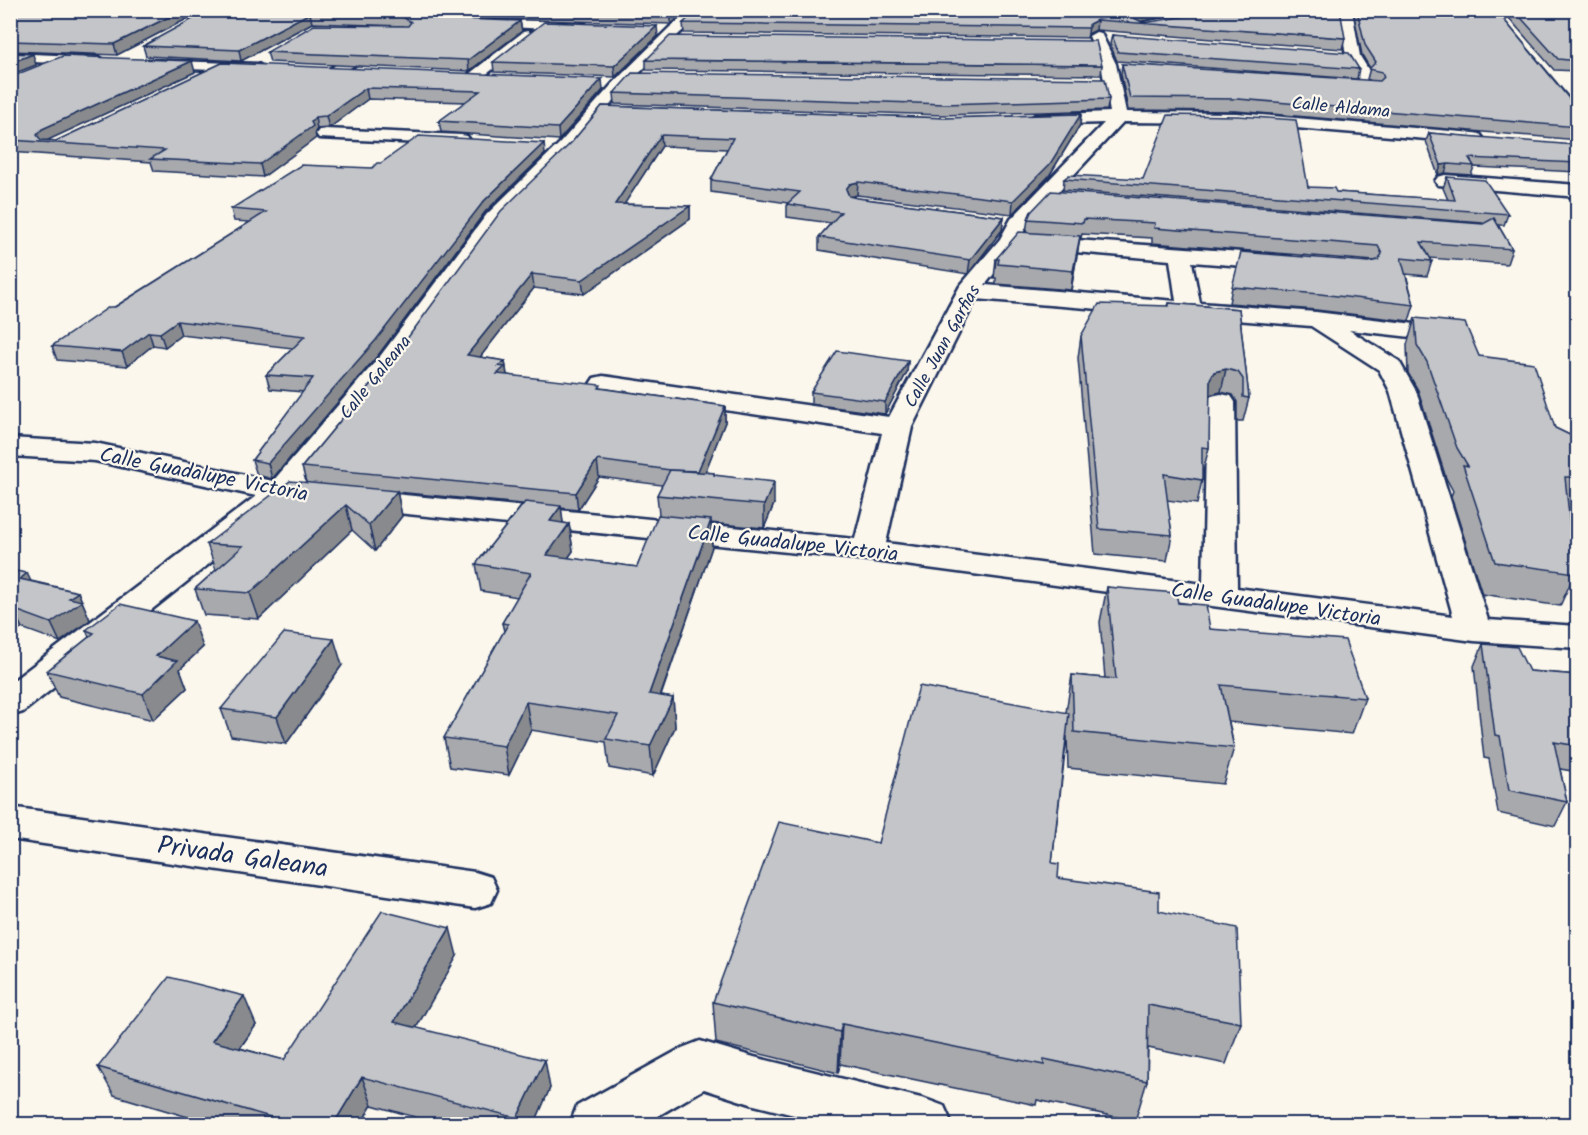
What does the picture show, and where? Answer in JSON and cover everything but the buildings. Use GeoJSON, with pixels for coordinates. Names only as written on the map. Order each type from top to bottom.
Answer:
{"type":"FeatureCollection","features":[{"type":"Feature","properties":{"kind":"street"},"geometry":{"type":"LineString","coordinates":[[357,72],[328,71],[403,32],[434,21],[449,10]]}},
{"type":"Feature","properties":{"kind":"street","name":"Calle Galeana"},"geometry":{"type":"LineString","coordinates":[[10,703],[280,492],[390,360],[494,219],[553,147],[609,110],[625,79],[701,10]]}},
{"type":"Feature","properties":{"kind":"street"},"geometry":{"type":"LineString","coordinates":[[1345,10],[1347,56],[1371,87],[1399,132]]}},
{"type":"Feature","properties":{"kind":"street"},"geometry":{"type":"LineString","coordinates":[[434,21],[597,27]]}},
{"type":"Feature","properties":{"kind":"street"},"geometry":{"type":"LineString","coordinates":[[496,78],[468,77],[541,25]]}},
{"type":"Feature","properties":{"kind":"street"},"geometry":{"type":"LineString","coordinates":[[380,31],[403,32]]}},
{"type":"Feature","properties":{"kind":"street"},"geometry":{"type":"LineString","coordinates":[[1081,44],[1116,35]]}},
{"type":"Feature","properties":{"kind":"street"},"geometry":{"type":"LineString","coordinates":[[1099,40],[1110,74],[1119,117]]}},
{"type":"Feature","properties":{"kind":"street"},"geometry":{"type":"LineString","coordinates":[[10,49],[30,42]]}},
{"type":"Feature","properties":{"kind":"street"},"geometry":{"type":"LineString","coordinates":[[10,57],[278,69]]}},
{"type":"Feature","properties":{"kind":"street"},"geometry":{"type":"LineString","coordinates":[[244,68],[264,57]]}},
{"type":"Feature","properties":{"kind":"street"},"geometry":{"type":"LineString","coordinates":[[30,75],[68,60]]}},
{"type":"Feature","properties":{"kind":"street"},"geometry":{"type":"LineString","coordinates":[[190,82],[222,67]]}},
{"type":"Feature","properties":{"kind":"street"},"geometry":{"type":"LineString","coordinates":[[1347,85],[1371,87]]}},
{"type":"Feature","properties":{"kind":"street","name":"Calle Aldama"},"geometry":{"type":"LineString","coordinates":[[1014,120],[1119,117],[1236,118],[1494,140]]}},
{"type":"Feature","properties":{"kind":"street","name":"Calle Juan Garfias"},"geometry":{"type":"LineString","coordinates":[[868,550],[898,427],[968,291],[1007,228],[1053,198],[1119,117]]}},
{"type":"Feature","properties":{"kind":"street"},"geometry":{"type":"LineString","coordinates":[[325,134],[484,142]]}},
{"type":"Feature","properties":{"kind":"street"},"geometry":{"type":"LineString","coordinates":[[1445,181],[1578,191]]}},
{"type":"Feature","properties":{"kind":"street"},"geometry":{"type":"LineString","coordinates":[[1007,228],[1180,254],[1308,264]]}},
{"type":"Feature","properties":{"kind":"street"},"geometry":{"type":"LineString","coordinates":[[1180,254],[1189,309]]}},
{"type":"Feature","properties":{"kind":"street"},"geometry":{"type":"LineString","coordinates":[[968,291],[1316,319],[1455,335]]}},
{"type":"Feature","properties":{"kind":"street"},"geometry":{"type":"LineString","coordinates":[[1316,319],[1390,366],[1403,391],[1474,630]]}},
{"type":"Feature","properties":{"kind":"street"},"geometry":{"type":"LineString","coordinates":[[603,384],[898,427]]}},
{"type":"Feature","properties":{"kind":"street"},"geometry":{"type":"LineString","coordinates":[[1220,597],[1221,402]]}},
{"type":"Feature","properties":{"kind":"street","name":"Calle Guadalupe Victoria"},"geometry":{"type":"LineString","coordinates":[[10,447],[95,452],[280,492],[868,550],[1474,630],[1578,637]]}},
{"type":"Feature","properties":{"kind":"street","name":"Privada Galeana"},"geometry":{"type":"LineString","coordinates":[[10,823],[475,890]]}},
{"type":"Feature","properties":{"kind":"street"},"geometry":{"type":"LineString","coordinates":[[596,1125],[700,1064],[754,1081],[925,1125]]}}]}
